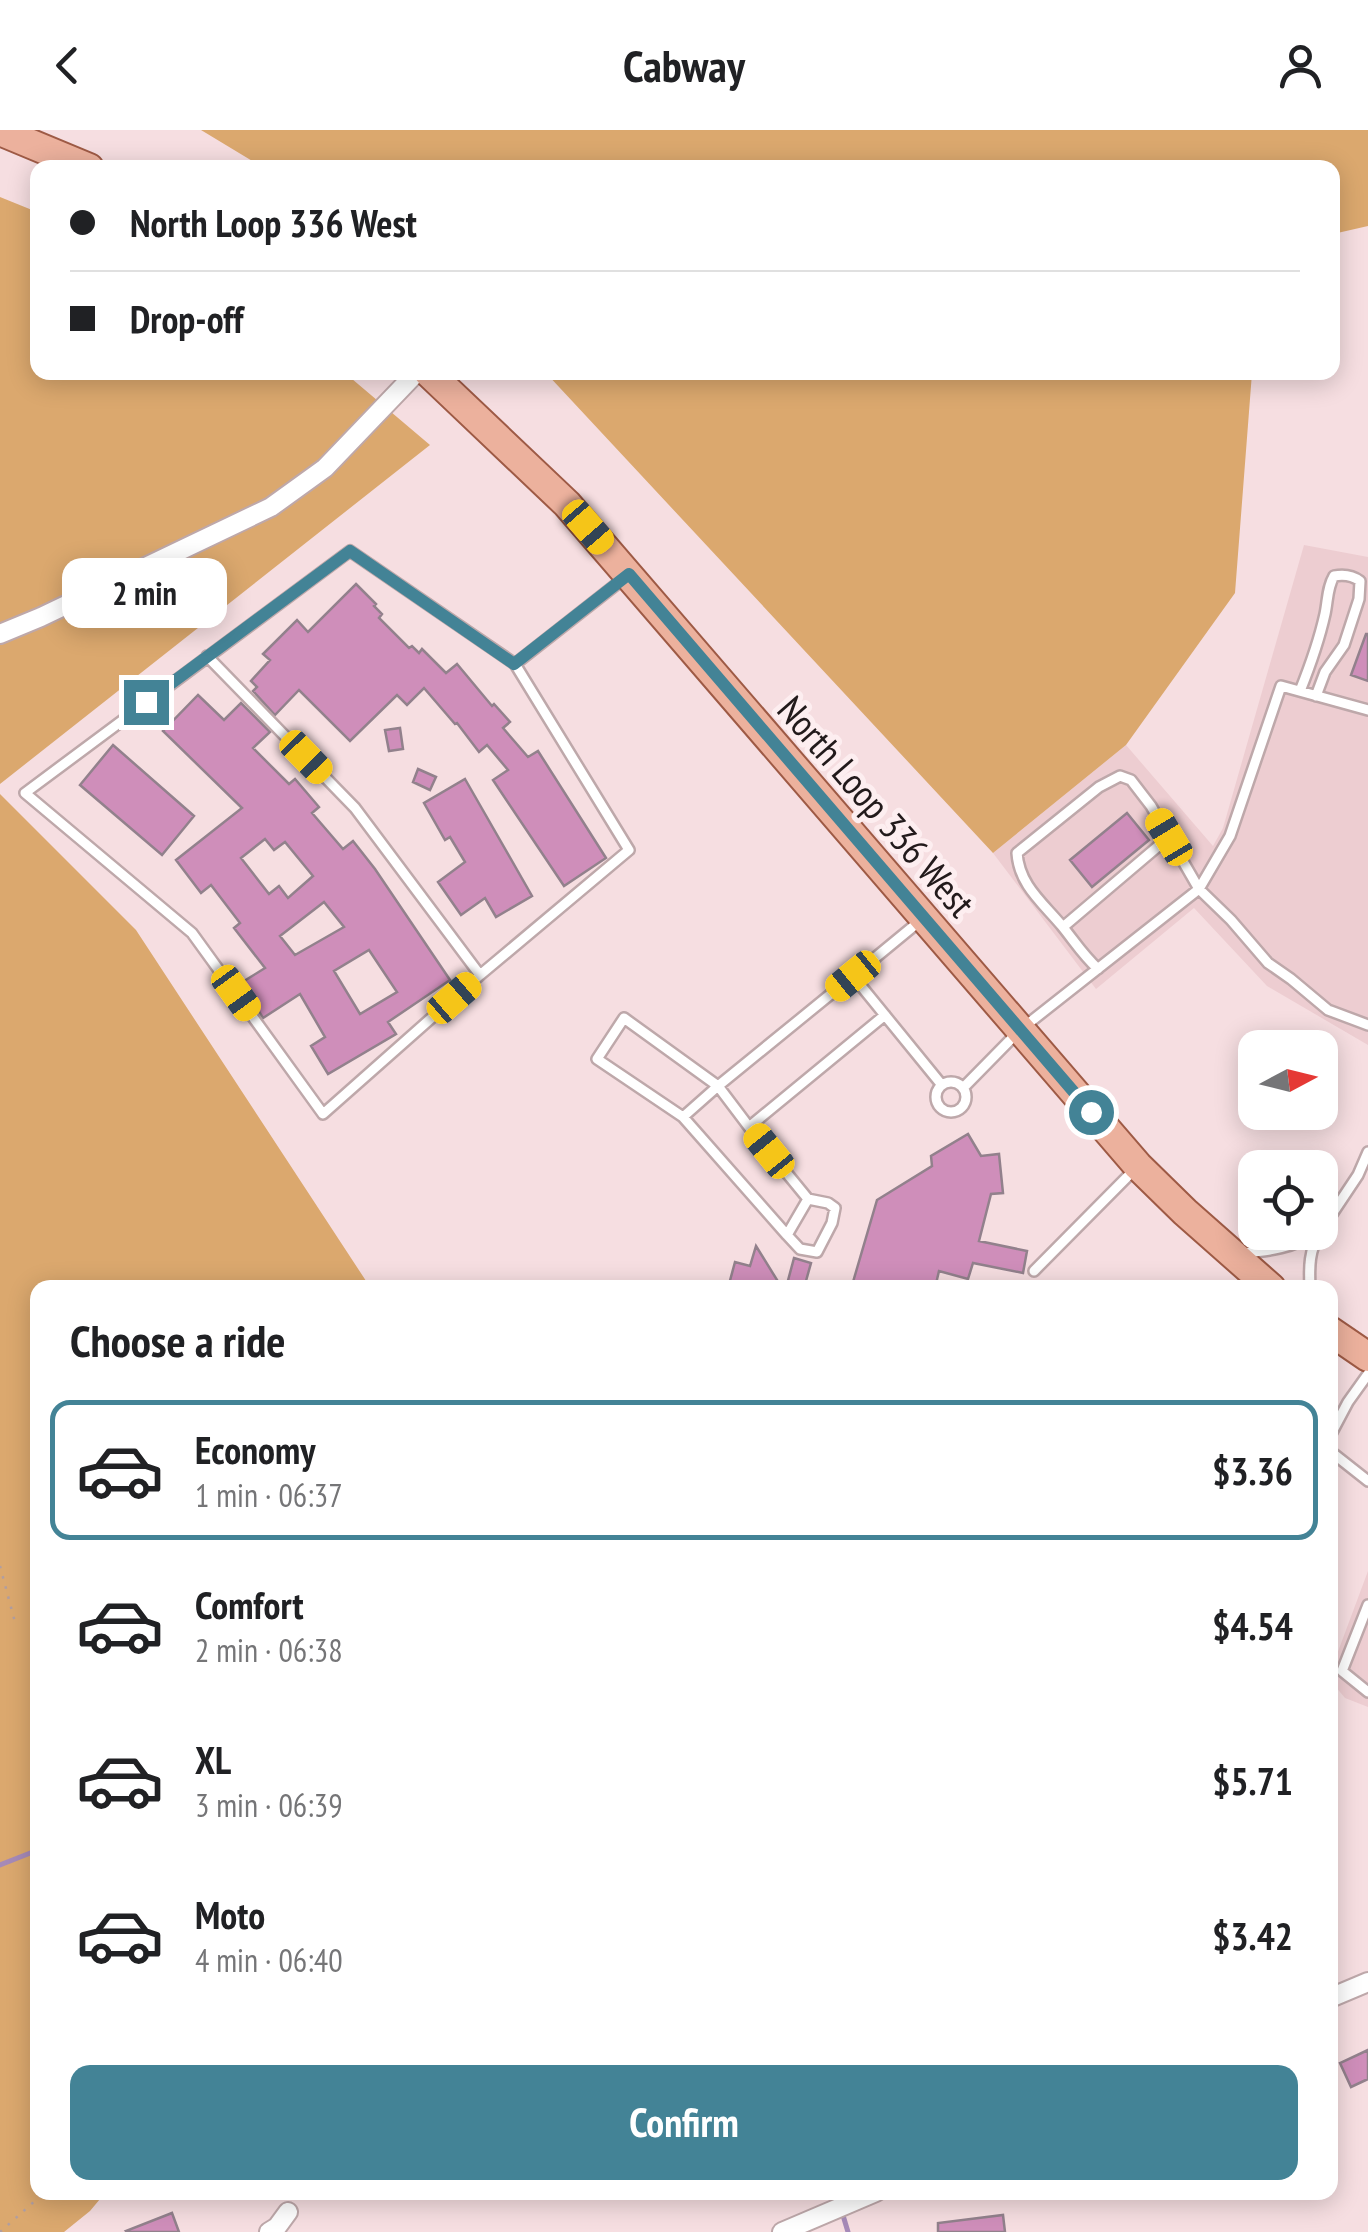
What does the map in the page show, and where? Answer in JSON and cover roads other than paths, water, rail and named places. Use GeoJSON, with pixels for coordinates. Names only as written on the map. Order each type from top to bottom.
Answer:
{"type":"FeatureCollection","features":[{"type":"Feature","properties":{"kind":"main road"},"geometry":{"type":"LineString","coordinates":[[0,131],[69,160]]}},
{"type":"Feature","properties":{"kind":"main road","name":"North Loop 336 West"},"geometry":{"type":"LineString","coordinates":[[436,380],[567,504],[1138,1166],[1262,1280]]}},
{"type":"Feature","properties":{"kind":"main road"},"geometry":{"type":"LineString","coordinates":[[1338,1337],[1368,1358]]}},
{"type":"Feature","properties":{"kind":"street"},"geometry":{"type":"LineString","coordinates":[[0,634],[271,507],[325,468],[409,380]]}},
{"type":"Feature","properties":{"kind":"street"},"geometry":{"type":"LineString","coordinates":[[1338,1995],[1368,1982]]}},
{"type":"Feature","properties":{"kind":"street"},"geometry":{"type":"LineString","coordinates":[[789,2229],[857,2200]]}},
{"type":"Feature","properties":{"kind":"street"},"geometry":{"type":"LineString","coordinates":[[268,2232],[288,2212]]}},
{"type":"Feature","properties":{"kind":"lane"},"geometry":{"type":"LineString","coordinates":[[350,551],[514,664],[629,850],[322,1114],[192,933],[25,793],[350,551]]}},
{"type":"Feature","properties":{"kind":"lane"},"geometry":{"type":"LineString","coordinates":[[514,664],[629,574]]}},
{"type":"Feature","properties":{"kind":"lane"},"geometry":{"type":"LineString","coordinates":[[1300,691],[1315,655],[1327,608],[1328,586],[1334,576],[1354,577],[1360,582],[1359,599],[1344,645],[1325,672],[1316,696]]}},
{"type":"Feature","properties":{"kind":"lane"},"geometry":{"type":"LineString","coordinates":[[207,656],[355,808],[480,975]]}},
{"type":"Feature","properties":{"kind":"lane"},"geometry":{"type":"LineString","coordinates":[[964,1087],[1020,1030],[1199,889],[1230,836],[1281,686],[1368,710]]}},
{"type":"Feature","properties":{"kind":"lane"},"geometry":{"type":"LineString","coordinates":[[1098,969],[1034,896],[1018,868],[1016,853],[1099,787],[1120,776],[1131,780],[1199,889],[1268,963],[1328,1010],[1368,1025]]}},
{"type":"Feature","properties":{"kind":"lane"},"geometry":{"type":"LineString","coordinates":[[1063,927],[1169,837]]}},
{"type":"Feature","properties":{"kind":"lane"},"geometry":{"type":"LineString","coordinates":[[683,1116],[924,918]]}},
{"type":"Feature","properties":{"kind":"lane"},"geometry":{"type":"LineString","coordinates":[[853,976],[941,1084]]}},
{"type":"Feature","properties":{"kind":"lane"},"geometry":{"type":"LineString","coordinates":[[749,1126],[885,1015]]}},
{"type":"Feature","properties":{"kind":"lane"},"geometry":{"type":"LineString","coordinates":[[624,1018],[718,1086],[808,1199],[835,1208],[817,1252],[800,1249],[683,1116],[596,1059],[624,1018]]}},
{"type":"Feature","properties":{"kind":"lane"},"geometry":{"type":"LineString","coordinates":[[953,1081],[964,1087],[967,1099],[961,1110],[949,1113],[938,1107],[935,1095],[941,1084],[953,1081]]}},
{"type":"Feature","properties":{"kind":"lane"},"geometry":{"type":"LineString","coordinates":[[1338,1204],[1368,1152]]}},
{"type":"Feature","properties":{"kind":"lane"},"geometry":{"type":"LineString","coordinates":[[1034,1270],[1138,1166]]}},
{"type":"Feature","properties":{"kind":"lane"},"geometry":{"type":"LineString","coordinates":[[787,1235],[808,1199]]}},
{"type":"Feature","properties":{"kind":"lane"},"geometry":{"type":"LineString","coordinates":[[1226,1249],[1244,1253],[1278,1250]]}},
{"type":"Feature","properties":{"kind":"lane"},"geometry":{"type":"LineString","coordinates":[[1310,1280],[1312,1250]]}},
{"type":"Feature","properties":{"kind":"lane"},"geometry":{"type":"LineString","coordinates":[[1338,1421],[1368,1374]]}},
{"type":"Feature","properties":{"kind":"lane"},"geometry":{"type":"LineString","coordinates":[[1338,1457],[1368,1481]]}},
{"type":"Feature","properties":{"kind":"lane"},"geometry":{"type":"LineString","coordinates":[[1368,1605],[1342,1671],[1368,1692]]}},
{"type":"Feature","properties":{"kind":"waterway"},"geometry":{"type":"LineString","coordinates":[[0,1865],[30,1853]]}},
{"type":"Feature","properties":{"kind":"waterway"},"geometry":{"type":"LineString","coordinates":[[838,2200],[848,2232]]}}]}
